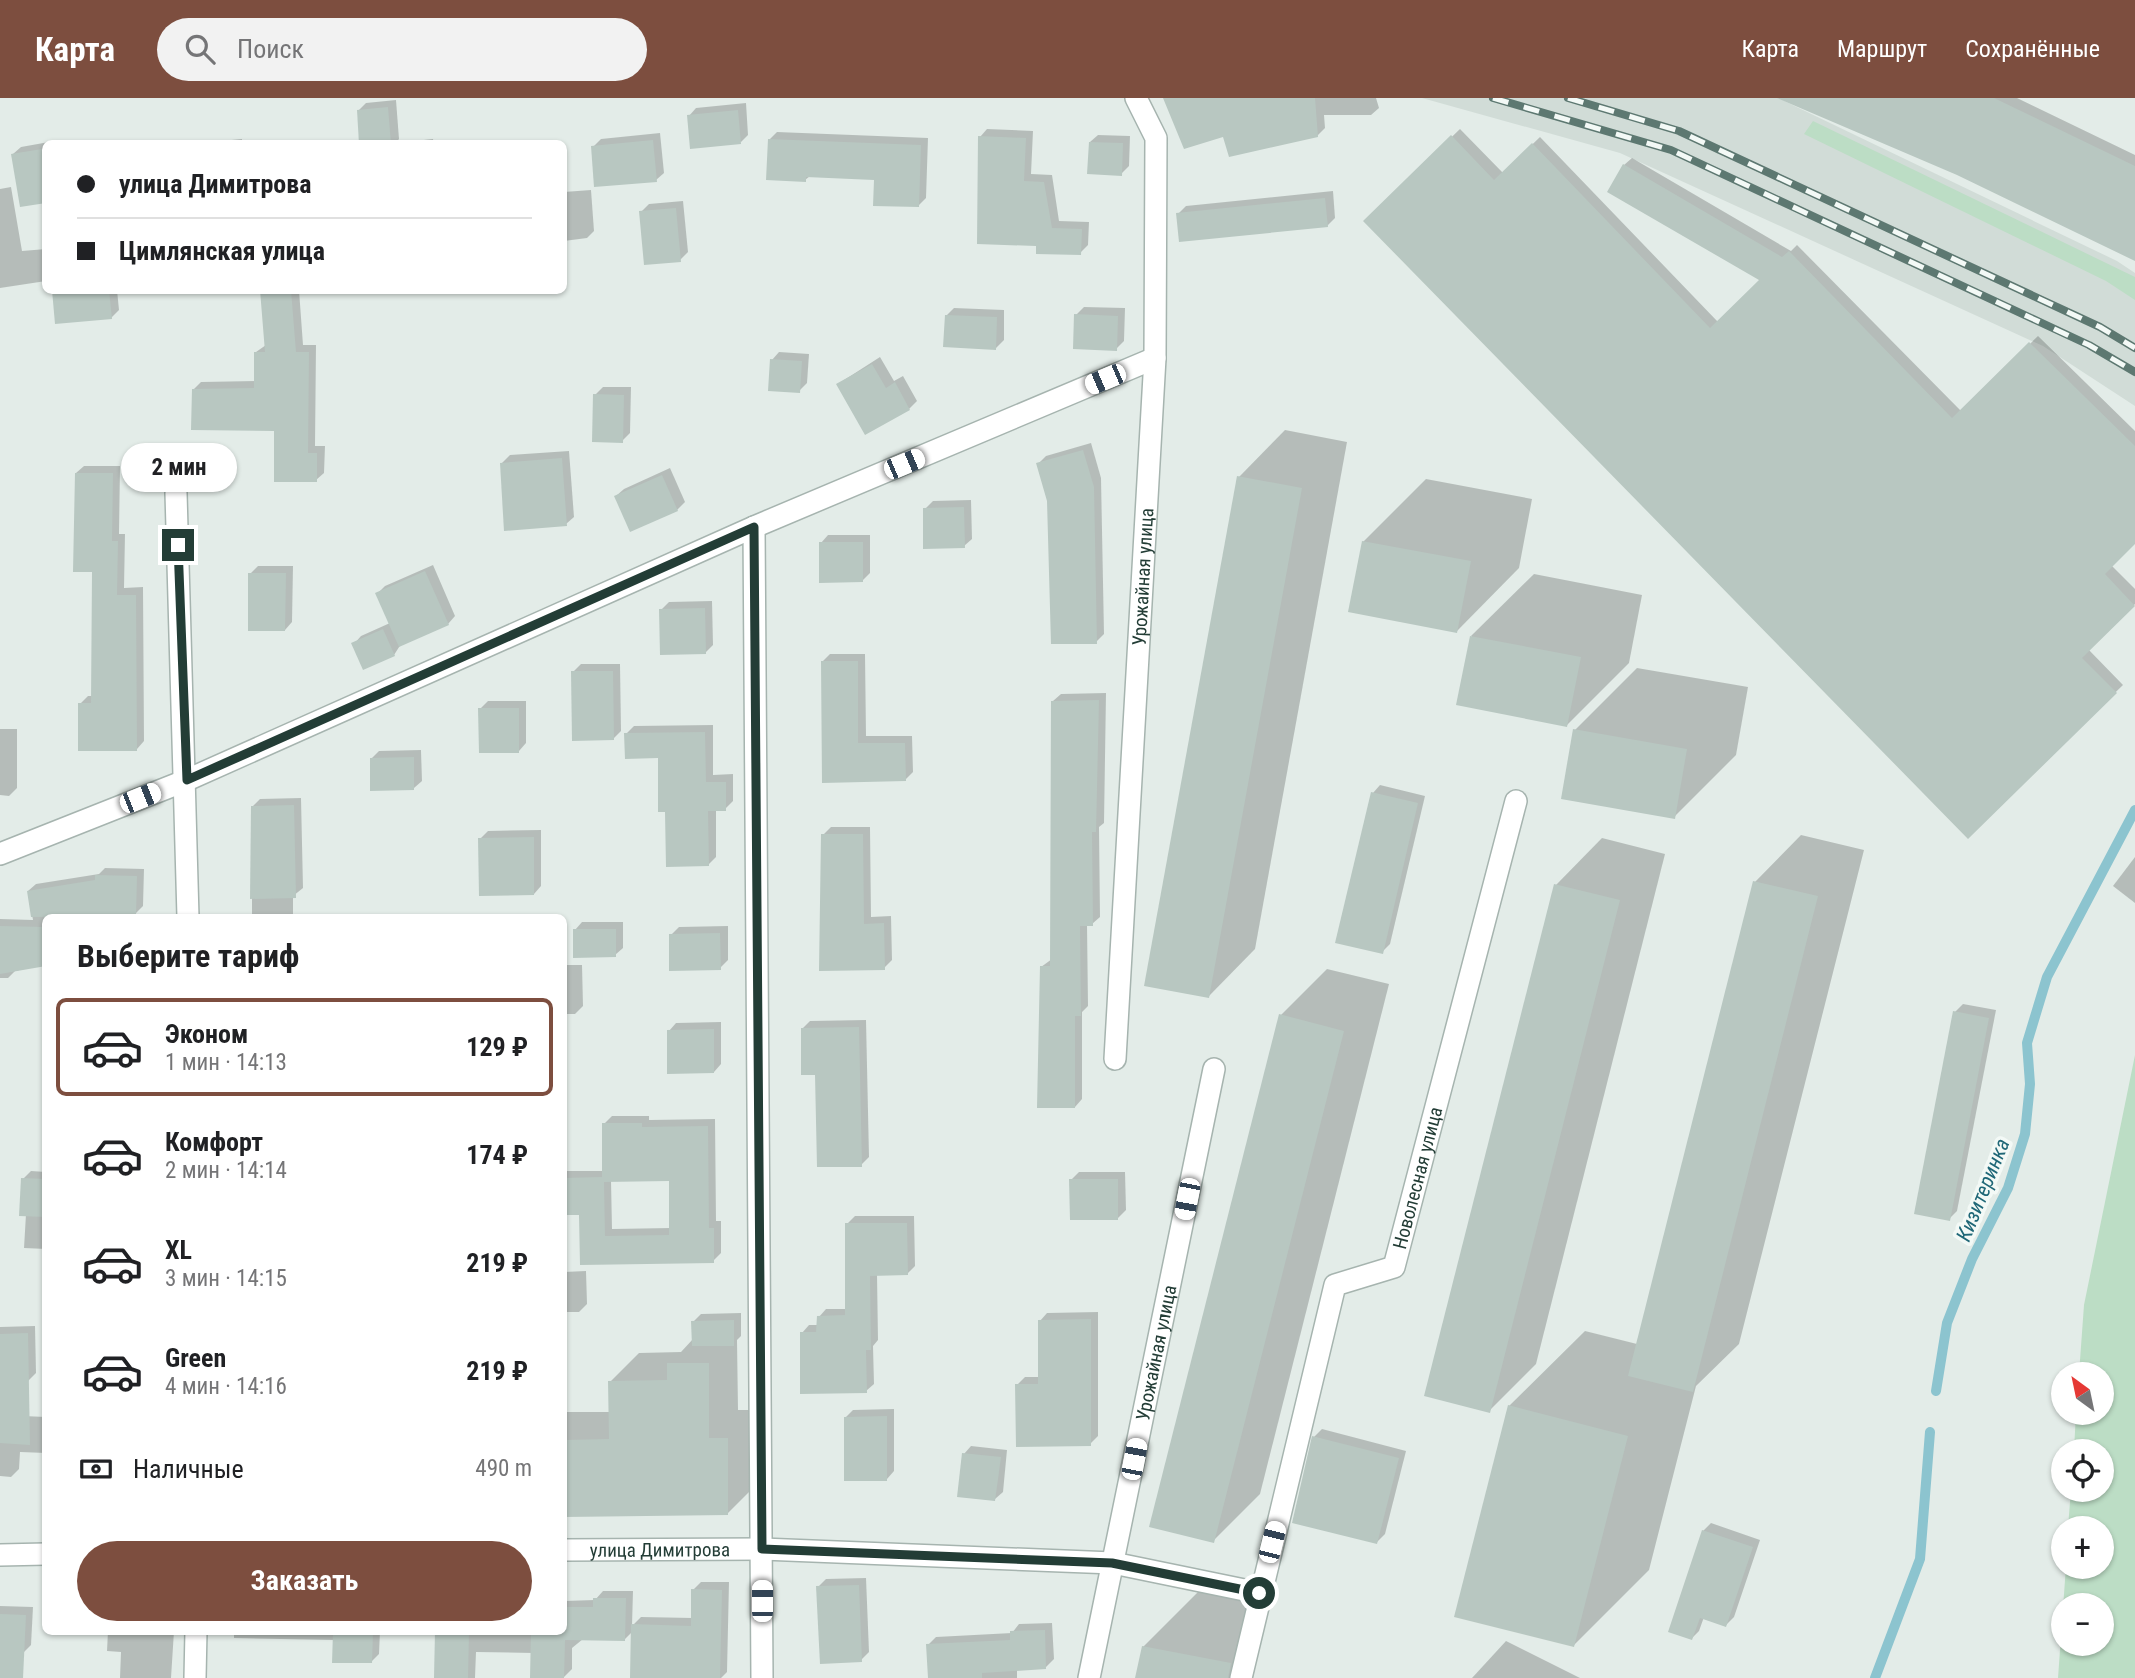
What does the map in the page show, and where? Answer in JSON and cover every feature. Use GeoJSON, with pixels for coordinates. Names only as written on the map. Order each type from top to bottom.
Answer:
{"type":"FeatureCollection","features":[{"type":"Feature","properties":{"kind":"street","name":"Урожайная улица"},"geometry":{"type":"LineString","coordinates":[[1115,1059],[1155,358],[1156,138],[1136,98]]}},
{"type":"Feature","properties":{"kind":"street"},"geometry":{"type":"LineString","coordinates":[[0,854],[187,780],[754,527],[1155,358]]}},
{"type":"Feature","properties":{"kind":"street"},"geometry":{"type":"LineString","coordinates":[[176,493],[187,780],[188,914]]}},
{"type":"Feature","properties":{"kind":"street"},"geometry":{"type":"LineString","coordinates":[[754,527],[762,1678]]}},
{"type":"Feature","properties":{"kind":"street","name":"Новолесная улица"},"geometry":{"type":"LineString","coordinates":[[1241,1678],[1259,1593],[1335,1285],[1394,1268],[1516,801]]}},
{"type":"Feature","properties":{"kind":"street","name":"Урожайная улица"},"geometry":{"type":"LineString","coordinates":[[1089,1678],[1214,1069]]}},
{"type":"Feature","properties":{"kind":"street","name":"улица Димитрова"},"geometry":{"type":"LineString","coordinates":[[567,1550],[762,1549],[1112,1563],[1259,1593]]}},
{"type":"Feature","properties":{"kind":"street"},"geometry":{"type":"LineString","coordinates":[[0,1555],[42,1554]]}},
{"type":"Feature","properties":{"kind":"street"},"geometry":{"type":"LineString","coordinates":[[195,1678],[196,1635]]}},
{"type":"Feature","properties":{"kind":"shaded area"},"geometry":{"type":"Polygon","coordinates":[[[1422,98],[1778,98],[2117,261],[2135,273],[2135,406],[2043,346],[1620,153],[1422,98]]]}},
{"type":"Feature","properties":{"kind":"green space"},"geometry":{"type":"Polygon","coordinates":[[[1813,121],[2135,277],[2135,300],[2106,281],[1804,134],[1813,121]]]}},
{"type":"Feature","properties":{"kind":"green space"},"geometry":{"type":"Polygon","coordinates":[[[2135,1055],[2135,1678],[2058,1678],[2060,1656],[2114,1656],[2114,1593],[2064,1593],[2065,1579],[2114,1579],[2114,1516],[2069,1516],[2070,1502],[2114,1502],[2114,1439],[2075,1439],[2075,1425],[2114,1425],[2114,1362],[2080,1362],[2084,1305],[2135,1055]]]}},
{"type":"Feature","properties":{"kind":"building"},"geometry":{"type":"Polygon","coordinates":[[[1163,98],[1315,98],[1318,137],[1229,157],[1223,137],[1184,149],[1163,98]]]}},
{"type":"Feature","properties":{"kind":"building"},"geometry":{"type":"Polygon","coordinates":[[[1777,98],[1994,98],[2135,166],[2135,261],[1957,175],[1777,98]]]}},
{"type":"Feature","properties":{"kind":"building"},"geometry":{"type":"Polygon","coordinates":[[[388,107],[391,140],[359,140],[357,110],[388,107]]]}},
{"type":"Feature","properties":{"kind":"building"},"geometry":{"type":"Polygon","coordinates":[[[738,110],[741,144],[690,149],[687,115],[738,110]]]}},
{"type":"Feature","properties":{"kind":"building"},"geometry":{"type":"Polygon","coordinates":[[[1451,135],[1494,180],[1532,143],[1710,328],[1759,280],[1607,192],[1623,164],[1782,257],[1789,251],[1952,418],[2029,342],[2135,446],[2135,544],[2105,574],[2135,606],[2082,658],[2117,693],[1968,839],[1363,221],[1451,135]]]}},
{"type":"Feature","properties":{"kind":"building"},"geometry":{"type":"Polygon","coordinates":[[[978,136],[1026,138],[1024,181],[1044,182],[1052,228],[1082,229],[1081,255],[1036,254],[1036,246],[977,244],[978,136]]]}},
{"type":"Feature","properties":{"kind":"building"},"geometry":{"type":"Polygon","coordinates":[[[768,139],[921,145],[919,207],[873,206],[874,180],[806,177],[806,182],[766,180],[768,139]]]}},
{"type":"Feature","properties":{"kind":"building"},"geometry":{"type":"Polygon","coordinates":[[[653,140],[657,182],[594,187],[591,146],[653,140]]]}},
{"type":"Feature","properties":{"kind":"building"},"geometry":{"type":"Polygon","coordinates":[[[1089,142],[1123,143],[1122,176],[1087,174],[1089,142]]]}},
{"type":"Feature","properties":{"kind":"building"},"geometry":{"type":"Polygon","coordinates":[[[42,149],[42,204],[20,207],[11,154],[42,149]]]}},
{"type":"Feature","properties":{"kind":"building"},"geometry":{"type":"Polygon","coordinates":[[[1325,198],[1328,227],[1179,242],[1176,213],[1325,198]]]}},
{"type":"Feature","properties":{"kind":"building"},"geometry":{"type":"Polygon","coordinates":[[[676,208],[681,262],[644,265],[639,211],[676,208]]]}},
{"type":"Feature","properties":{"kind":"building"},"geometry":{"type":"Polygon","coordinates":[[[52,294],[109,294],[112,319],[55,324],[52,294]]]}},
{"type":"Feature","properties":{"kind":"building"},"geometry":{"type":"Polygon","coordinates":[[[260,294],[291,294],[296,352],[309,352],[308,453],[317,453],[317,482],[274,482],[274,431],[191,430],[192,389],[254,388],[254,352],[265,352],[260,294]]]}},
{"type":"Feature","properties":{"kind":"building"},"geometry":{"type":"Polygon","coordinates":[[[1074,314],[1118,316],[1117,351],[1073,349],[1074,314]]]}},
{"type":"Feature","properties":{"kind":"building"},"geometry":{"type":"Polygon","coordinates":[[[945,315],[997,317],[996,350],[943,347],[945,315]]]}},
{"type":"Feature","properties":{"kind":"building"},"geometry":{"type":"Polygon","coordinates":[[[770,359],[802,361],[800,393],[768,391],[770,359]]]}},
{"type":"Feature","properties":{"kind":"building"},"geometry":{"type":"Polygon","coordinates":[[[872,364],[886,388],[895,382],[910,410],[865,435],[836,384],[872,364]]]}},
{"type":"Feature","properties":{"kind":"building"},"geometry":{"type":"Polygon","coordinates":[[[593,394],[624,395],[623,443],[592,442],[593,394]]]}},
{"type":"Feature","properties":{"kind":"building"},"geometry":{"type":"Polygon","coordinates":[[[1083,450],[1094,487],[1097,644],[1051,644],[1047,501],[1036,463],[1083,450]]]}},
{"type":"Feature","properties":{"kind":"building"},"geometry":{"type":"Polygon","coordinates":[[[562,458],[567,526],[504,531],[500,463],[562,458]]]}},
{"type":"Feature","properties":{"kind":"building"},"geometry":{"type":"Polygon","coordinates":[[[75,473],[113,473],[112,541],[118,541],[117,595],[136,595],[137,751],[78,751],[78,703],[91,703],[92,572],[73,572],[75,473]]]}},
{"type":"Feature","properties":{"kind":"building"},"geometry":{"type":"Polygon","coordinates":[[[662,475],[678,511],[630,532],[614,496],[662,475]]]}},
{"type":"Feature","properties":{"kind":"building"},"geometry":{"type":"Polygon","coordinates":[[[1237,476],[1302,488],[1209,998],[1144,986],[1237,476]]]}},
{"type":"Feature","properties":{"kind":"building"},"geometry":{"type":"Polygon","coordinates":[[[964,507],[965,548],[923,549],[923,508],[964,507]]]}},
{"type":"Feature","properties":{"kind":"building"},"geometry":{"type":"Polygon","coordinates":[[[1362,541],[1471,561],[1457,633],[1348,612],[1362,541]]]}},
{"type":"Feature","properties":{"kind":"building"},"geometry":{"type":"Polygon","coordinates":[[[819,542],[863,542],[863,582],[819,583],[819,542]]]}},
{"type":"Feature","properties":{"kind":"building"},"geometry":{"type":"Polygon","coordinates":[[[425,571],[449,625],[399,647],[375,593],[425,571]]]}},
{"type":"Feature","properties":{"kind":"building"},"geometry":{"type":"Polygon","coordinates":[[[248,573],[286,573],[285,631],[248,631],[248,573]]]}},
{"type":"Feature","properties":{"kind":"building"},"geometry":{"type":"Polygon","coordinates":[[[705,608],[706,654],[660,655],[659,609],[705,608]]]}},
{"type":"Feature","properties":{"kind":"building"},"geometry":{"type":"Polygon","coordinates":[[[383,629],[395,656],[363,670],[351,643],[383,629]]]}},
{"type":"Feature","properties":{"kind":"building"},"geometry":{"type":"Polygon","coordinates":[[[1470,636],[1581,657],[1567,727],[1456,705],[1470,636]]]}},
{"type":"Feature","properties":{"kind":"building"},"geometry":{"type":"Polygon","coordinates":[[[821,661],[858,661],[858,743],[905,743],[906,781],[822,783],[821,661]]]}},
{"type":"Feature","properties":{"kind":"building"},"geometry":{"type":"Polygon","coordinates":[[[571,671],[613,671],[614,740],[572,741],[571,671]]]}},
{"type":"Feature","properties":{"kind":"building"},"geometry":{"type":"Polygon","coordinates":[[[1099,700],[1096,832],[1092,832],[1093,926],[1080,926],[1081,1016],[1075,1016],[1075,1108],[1037,1108],[1040,966],[1050,966],[1051,701],[1099,700]]]}},
{"type":"Feature","properties":{"kind":"building"},"geometry":{"type":"Polygon","coordinates":[[[478,708],[519,708],[519,753],[479,753],[478,708]]]}},
{"type":"Feature","properties":{"kind":"building"},"geometry":{"type":"Polygon","coordinates":[[[1573,729],[1687,749],[1675,819],[1561,799],[1573,729]]]}},
{"type":"Feature","properties":{"kind":"building"},"geometry":{"type":"Polygon","coordinates":[[[705,732],[706,782],[726,782],[726,811],[708,811],[709,866],[666,867],[665,812],[658,812],[658,758],[625,759],[624,733],[705,732]]]}},
{"type":"Feature","properties":{"kind":"building"},"geometry":{"type":"Polygon","coordinates":[[[414,757],[414,790],[370,791],[370,758],[414,757]]]}},
{"type":"Feature","properties":{"kind":"building"},"geometry":{"type":"Polygon","coordinates":[[[1371,792],[1418,803],[1383,954],[1335,943],[1371,792]]]}},
{"type":"Feature","properties":{"kind":"building"},"geometry":{"type":"Polygon","coordinates":[[[294,805],[296,898],[250,899],[251,806],[294,805]]]}},
{"type":"Feature","properties":{"kind":"building"},"geometry":{"type":"Polygon","coordinates":[[[821,834],[863,834],[864,924],[884,923],[885,970],[819,971],[821,834]]]}},
{"type":"Feature","properties":{"kind":"building"},"geometry":{"type":"Polygon","coordinates":[[[534,837],[534,895],[479,896],[478,838],[534,837]]]}},
{"type":"Feature","properties":{"kind":"building"},"geometry":{"type":"Polygon","coordinates":[[[95,875],[137,876],[136,914],[42,914],[42,917],[31,917],[27,891],[95,880],[95,875]]]}},
{"type":"Feature","properties":{"kind":"building"},"geometry":{"type":"Polygon","coordinates":[[[1753,881],[1818,896],[1693,1392],[1628,1376],[1753,881]]]}},
{"type":"Feature","properties":{"kind":"building"},"geometry":{"type":"Polygon","coordinates":[[[1554,884],[1620,900],[1490,1413],[1424,1396],[1554,884]]]}},
{"type":"Feature","properties":{"kind":"building"},"geometry":{"type":"Polygon","coordinates":[[[0,926],[42,927],[42,967],[0,974],[0,926]]]}},
{"type":"Feature","properties":{"kind":"building"},"geometry":{"type":"Polygon","coordinates":[[[573,929],[616,929],[616,957],[573,958],[573,929]]]}},
{"type":"Feature","properties":{"kind":"building"},"geometry":{"type":"Polygon","coordinates":[[[720,933],[721,970],[669,971],[669,934],[720,933]]]}},
{"type":"Feature","properties":{"kind":"building"},"geometry":{"type":"Polygon","coordinates":[[[1953,1011],[1989,1018],[1950,1221],[1914,1214],[1953,1011]]]}},
{"type":"Feature","properties":{"kind":"building"},"geometry":{"type":"Polygon","coordinates":[[[1279,1014],[1344,1031],[1214,1543],[1149,1527],[1279,1014]]]}},
{"type":"Feature","properties":{"kind":"building"},"geometry":{"type":"Polygon","coordinates":[[[859,1027],[862,1167],[817,1167],[815,1075],[801,1075],[801,1028],[859,1027]]]}},
{"type":"Feature","properties":{"kind":"building"},"geometry":{"type":"Polygon","coordinates":[[[714,1029],[714,1073],[667,1074],[667,1030],[714,1029]]]}},
{"type":"Feature","properties":{"kind":"building"},"geometry":{"type":"Polygon","coordinates":[[[602,1123],[642,1123],[642,1127],[708,1126],[709,1228],[714,1228],[714,1263],[580,1265],[579,1215],[567,1215],[567,1178],[602,1177],[602,1123]],[[669,1181],[604,1182],[605,1236],[669,1235],[669,1181]]]}},
{"type":"Feature","properties":{"kind":"building"},"geometry":{"type":"Polygon","coordinates":[[[21,1178],[42,1179],[42,1217],[19,1216],[21,1178]]]}},
{"type":"Feature","properties":{"kind":"building"},"geometry":{"type":"Polygon","coordinates":[[[1069,1179],[1118,1179],[1118,1220],[1070,1220],[1069,1179]]]}},
{"type":"Feature","properties":{"kind":"building"},"geometry":{"type":"Polygon","coordinates":[[[845,1223],[907,1223],[908,1275],[870,1276],[871,1350],[866,1350],[867,1393],[800,1394],[800,1332],[816,1332],[817,1316],[845,1315],[845,1223]]]}},
{"type":"Feature","properties":{"kind":"building"},"geometry":{"type":"Polygon","coordinates":[[[1091,1319],[1091,1446],[1016,1447],[1015,1384],[1038,1384],[1038,1320],[1091,1319]]]}},
{"type":"Feature","properties":{"kind":"building"},"geometry":{"type":"Polygon","coordinates":[[[734,1320],[734,1346],[692,1346],[691,1321],[734,1320]]]}},
{"type":"Feature","properties":{"kind":"building"},"geometry":{"type":"Polygon","coordinates":[[[28,1333],[30,1445],[0,1443],[0,1334],[28,1333]]]}},
{"type":"Feature","properties":{"kind":"building"},"geometry":{"type":"Polygon","coordinates":[[[667,1363],[709,1363],[709,1438],[728,1438],[728,1515],[567,1517],[567,1440],[609,1439],[608,1381],[667,1380],[667,1363]]]}},
{"type":"Feature","properties":{"kind":"building"},"geometry":{"type":"Polygon","coordinates":[[[1508,1405],[1628,1436],[1574,1647],[1454,1617],[1508,1405]]]}},
{"type":"Feature","properties":{"kind":"building"},"geometry":{"type":"Polygon","coordinates":[[[887,1416],[887,1481],[844,1481],[844,1417],[887,1416]]]}},
{"type":"Feature","properties":{"kind":"building"},"geometry":{"type":"Polygon","coordinates":[[[1312,1436],[1399,1458],[1377,1544],[1292,1523],[1312,1436]]]}},
{"type":"Feature","properties":{"kind":"building"},"geometry":{"type":"Polygon","coordinates":[[[962,1453],[1001,1457],[995,1501],[957,1497],[962,1453]]]}},
{"type":"Feature","properties":{"kind":"building"},"geometry":{"type":"Polygon","coordinates":[[[1702,1530],[1753,1547],[1726,1627],[1700,1618],[1692,1640],[1668,1632],[1702,1530]]]}},
{"type":"Feature","properties":{"kind":"building"},"geometry":{"type":"Polygon","coordinates":[[[859,1585],[862,1662],[820,1664],[816,1586],[859,1585]]]}},
{"type":"Feature","properties":{"kind":"building"},"geometry":{"type":"Polygon","coordinates":[[[691,1589],[722,1590],[720,1678],[630,1678],[631,1624],[691,1626],[691,1589]]]}},
{"type":"Feature","properties":{"kind":"building"},"geometry":{"type":"Polygon","coordinates":[[[593,1598],[626,1598],[625,1641],[565,1640],[564,1678],[530,1678],[531,1635],[567,1635],[567,1607],[593,1607],[593,1598]]]}},
{"type":"Feature","properties":{"kind":"building"},"geometry":{"type":"Polygon","coordinates":[[[0,1614],[26,1615],[23,1678],[0,1678],[0,1614]]]}},
{"type":"Feature","properties":{"kind":"building"},"geometry":{"type":"Polygon","coordinates":[[[1045,1630],[1046,1669],[982,1673],[982,1678],[928,1678],[926,1644],[1010,1640],[1010,1631],[1045,1630]]]}},
{"type":"Feature","properties":{"kind":"building"},"geometry":{"type":"Polygon","coordinates":[[[333,1635],[373,1635],[372,1663],[332,1663],[333,1635]]]}},
{"type":"Feature","properties":{"kind":"building"},"geometry":{"type":"Polygon","coordinates":[[[435,1635],[469,1635],[468,1678],[434,1678],[435,1635]]]}},
{"type":"Feature","properties":{"kind":"building"},"geometry":{"type":"Polygon","coordinates":[[[1142,1646],[1231,1663],[1228,1678],[1135,1678],[1142,1646]]]}},
{"type":"Feature","properties":{"kind":"waterway","name":"Кизитеринка"},"geometry":{"type":"LineString","coordinates":[[1936,1391],[1947,1323],[1972,1259],[2008,1188],[2025,1134],[2030,1084],[2027,1043],[2047,977],[2135,810]]}},
{"type":"Feature","properties":{"kind":"waterway","name":"Кизитеринка"},"geometry":{"type":"LineString","coordinates":[[1875,1678],[1920,1559],[1930,1432]]}},
{"type":"Feature","properties":{"kind":"railway"},"geometry":{"type":"LineString","coordinates":[[1493,98],[1671,150],[2089,345],[2135,372]]}},
{"type":"Feature","properties":{"kind":"railway"},"geometry":{"type":"LineString","coordinates":[[1568,98],[1679,131],[2100,327],[2135,348]]}},
{"type":"Feature","properties":{"kind":"route"},"geometry":{"type":"LineString","coordinates":[[178,545],[187,780],[754,527],[762,1549],[1112,1563],[1259,1593]]}}]}
